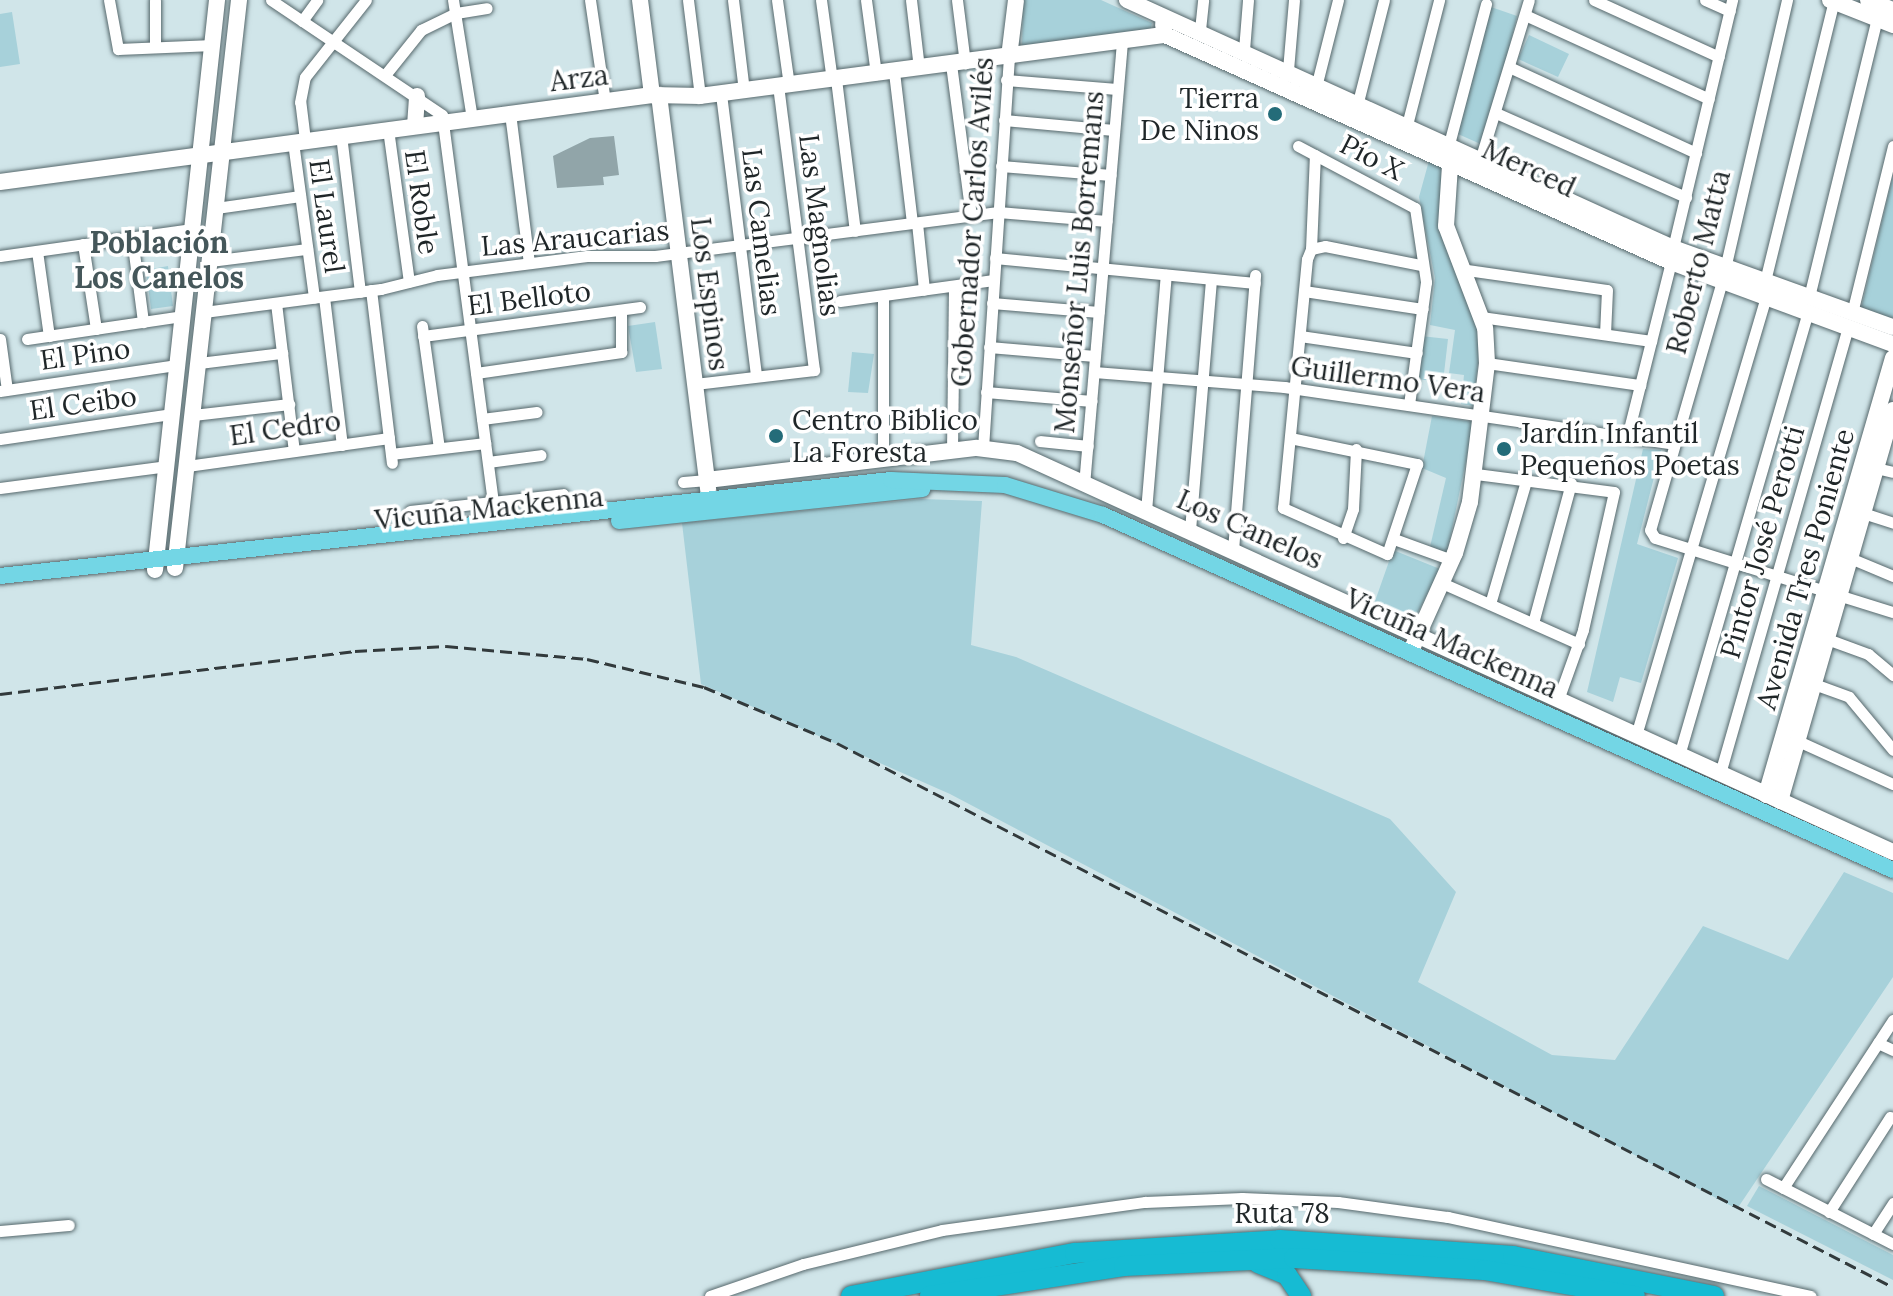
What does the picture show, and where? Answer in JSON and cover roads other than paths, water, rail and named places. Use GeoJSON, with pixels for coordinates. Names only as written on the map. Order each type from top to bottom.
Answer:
{"type":"FeatureCollection","features":[{"type":"Feature","properties":{"kind":"highway","name":"Ruta 78"},"geometry":{"type":"LineString","coordinates":[[851,1296],[1075,1253],[1280,1240],[1500,1254],[1714,1296]]}},
{"type":"Feature","properties":{"kind":"highway","name":"Ruta 78"},"geometry":{"type":"LineString","coordinates":[[930,1296],[1089,1270],[1246,1259],[1441,1266],[1635,1296]]}},
{"type":"Feature","properties":{"kind":"highway"},"geometry":{"type":"LineString","coordinates":[[1246,1259],[1287,1275],[1301,1296]]}},
{"type":"Feature","properties":{"kind":"main road","name":"Vicuña Mackenna"},"geometry":{"type":"LineString","coordinates":[[0,585],[710,506],[891,480],[984,482],[1089,509],[1893,870]]}},
{"type":"Feature","properties":{"kind":"main road","name":"Vicuña Mackenna"},"geometry":{"type":"LineString","coordinates":[[0,576],[155,566]]}},
{"type":"Feature","properties":{"kind":"street"},"geometry":{"type":"LineString","coordinates":[[109,0],[118,49],[213,45]]}},
{"type":"Feature","properties":{"kind":"street"},"geometry":{"type":"LineString","coordinates":[[155,0],[155,46]]}},
{"type":"Feature","properties":{"kind":"street"},"geometry":{"type":"LineString","coordinates":[[155,566],[217,0]]}},
{"type":"Feature","properties":{"kind":"street"},"geometry":{"type":"LineString","coordinates":[[176,564],[239,0]]}},
{"type":"Feature","properties":{"kind":"street"},"geometry":{"type":"LineString","coordinates":[[271,0],[417,96],[445,122],[493,502]]}},
{"type":"Feature","properties":{"kind":"street"},"geometry":{"type":"LineString","coordinates":[[302,21],[317,0]]}},
{"type":"Feature","properties":{"kind":"street","name":"El Laurel"},"geometry":{"type":"LineString","coordinates":[[342,445],[319,297],[307,249],[300,196],[299,141],[303,83],[366,0]]}},
{"type":"Feature","properties":{"kind":"street"},"geometry":{"type":"LineString","coordinates":[[453,0],[472,118]]}},
{"type":"Feature","properties":{"kind":"street"},"geometry":{"type":"LineString","coordinates":[[590,0],[605,101]]}},
{"type":"Feature","properties":{"kind":"street","name":"Los Espinos"},"geometry":{"type":"LineString","coordinates":[[640,0],[679,253],[710,506]]}},
{"type":"Feature","properties":{"kind":"street"},"geometry":{"type":"LineString","coordinates":[[688,0],[700,96]]}},
{"type":"Feature","properties":{"kind":"street"},"geometry":{"type":"LineString","coordinates":[[733,0],[744,91]]}},
{"type":"Feature","properties":{"kind":"street","name":"Las Magnolias"},"geometry":{"type":"LineString","coordinates":[[756,376],[814,370],[797,238],[777,0]]}},
{"type":"Feature","properties":{"kind":"street"},"geometry":{"type":"LineString","coordinates":[[821,0],[855,231]]}},
{"type":"Feature","properties":{"kind":"street"},"geometry":{"type":"LineString","coordinates":[[866,0],[876,74]]}},
{"type":"Feature","properties":{"kind":"street"},"geometry":{"type":"LineString","coordinates":[[911,0],[919,68]]}},
{"type":"Feature","properties":{"kind":"street"},"geometry":{"type":"LineString","coordinates":[[957,0],[958,64],[971,216]]}},
{"type":"Feature","properties":{"kind":"street","name":"Gobernador Carlos Avilés"},"geometry":{"type":"LineString","coordinates":[[983,448],[1006,80],[1016,0]]}},
{"type":"Feature","properties":{"kind":"street","name":"Merced"},"geometry":{"type":"LineString","coordinates":[[1127,0],[1156,10],[1358,102],[1450,150],[1480,160],[1672,255]]}},
{"type":"Feature","properties":{"kind":"street"},"geometry":{"type":"LineString","coordinates":[[1200,30],[1203,0]]}},
{"type":"Feature","properties":{"kind":"street"},"geometry":{"type":"LineString","coordinates":[[1244,50],[1248,0]]}},
{"type":"Feature","properties":{"kind":"street"},"geometry":{"type":"LineString","coordinates":[[1288,70],[1294,0]]}},
{"type":"Feature","properties":{"kind":"street"},"geometry":{"type":"LineString","coordinates":[[1317,83],[1338,0]]}},
{"type":"Feature","properties":{"kind":"street"},"geometry":{"type":"LineString","coordinates":[[1358,102],[1384,0]]}},
{"type":"Feature","properties":{"kind":"street"},"geometry":{"type":"LineString","coordinates":[[1407,125],[1439,0]]}},
{"type":"Feature","properties":{"kind":"street"},"geometry":{"type":"LineString","coordinates":[[1480,160],[1529,0]]}},
{"type":"Feature","properties":{"kind":"street"},"geometry":{"type":"LineString","coordinates":[[1594,0],[1719,57]]}},
{"type":"Feature","properties":{"kind":"street"},"geometry":{"type":"LineString","coordinates":[[1627,437],[1731,6],[1705,0]]}},
{"type":"Feature","properties":{"kind":"street","name":"Roberto Matta"},"geometry":{"type":"LineString","coordinates":[[1691,548],[1651,534],[1722,273],[1787,0]]}},
{"type":"Feature","properties":{"kind":"street"},"geometry":{"type":"LineString","coordinates":[[1868,0],[1893,10]]}},
{"type":"Feature","properties":{"kind":"street"},"geometry":{"type":"LineString","coordinates":[[1637,732],[1766,289],[1832,1],[1885,22],[1680,752]]}},
{"type":"Feature","properties":{"kind":"street"},"geometry":{"type":"LineString","coordinates":[[1410,653],[1452,560],[1476,474],[1478,416],[1487,363],[1481,317],[1460,269],[1444,213],[1450,150],[1486,4]]}},
{"type":"Feature","properties":{"kind":"street"},"geometry":{"type":"LineString","coordinates":[[385,75],[415,33],[456,13],[487,8]]}},
{"type":"Feature","properties":{"kind":"street"},"geometry":{"type":"LineString","coordinates":[[1156,10],[1165,35]]}},
{"type":"Feature","properties":{"kind":"street"},"geometry":{"type":"LineString","coordinates":[[1525,15],[1709,99]]}},
{"type":"Feature","properties":{"kind":"street","name":"Arza"},"geometry":{"type":"LineString","coordinates":[[0,182],[605,101],[656,95],[721,94],[1165,35]]}},
{"type":"Feature","properties":{"kind":"street","name":"Merced"},"geometry":{"type":"LineString","coordinates":[[1165,35],[1450,150],[1672,255],[1850,320],[1893,344]]}},
{"type":"Feature","properties":{"kind":"street","name":"Monseñor Luis Borremans"},"geometry":{"type":"LineString","coordinates":[[1084,485],[1122,42]]}},
{"type":"Feature","properties":{"kind":"street"},"geometry":{"type":"LineString","coordinates":[[1509,67],[1696,153]]}},
{"type":"Feature","properties":{"kind":"street"},"geometry":{"type":"LineString","coordinates":[[894,72],[924,290]]}},
{"type":"Feature","properties":{"kind":"street"},"geometry":{"type":"LineString","coordinates":[[1006,80],[1117,89]]}},
{"type":"Feature","properties":{"kind":"street","name":"Las Camelias"},"geometry":{"type":"LineString","coordinates":[[721,94],[756,376]]}},
{"type":"Feature","properties":{"kind":"street"},"geometry":{"type":"LineString","coordinates":[[415,126],[417,96]]}},
{"type":"Feature","properties":{"kind":"street"},"geometry":{"type":"LineString","coordinates":[[510,113],[529,263]]}},
{"type":"Feature","properties":{"kind":"street"},"geometry":{"type":"LineString","coordinates":[[1496,113],[1686,197]]}},
{"type":"Feature","properties":{"kind":"street"},"geometry":{"type":"LineString","coordinates":[[1004,120],[1114,130]]}},
{"type":"Feature","properties":{"kind":"street","name":"El Roble"},"geometry":{"type":"LineString","coordinates":[[388,129],[409,282]]}},
{"type":"Feature","properties":{"kind":"street"},"geometry":{"type":"LineString","coordinates":[[341,135],[392,458],[485,443]]}},
{"type":"Feature","properties":{"kind":"street","name":"Pío X"},"geometry":{"type":"LineString","coordinates":[[1298,146],[1412,204],[1421,265]]}},
{"type":"Feature","properties":{"kind":"street","name":"Pintor José Perotti"},"geometry":{"type":"LineString","coordinates":[[1721,770],[1850,320],[1893,146]]}},
{"type":"Feature","properties":{"kind":"street"},"geometry":{"type":"LineString","coordinates":[[1290,438],[1404,457],[1418,467],[1394,539],[1385,555],[1284,510],[1290,438],[1304,291],[1311,249],[1315,155]]}},
{"type":"Feature","properties":{"kind":"street"},"geometry":{"type":"LineString","coordinates":[[1001,166],[1111,175]]}},
{"type":"Feature","properties":{"kind":"street"},"geometry":{"type":"LineString","coordinates":[[216,208],[300,196]]}},
{"type":"Feature","properties":{"kind":"street","name":"Las Araucarias"},"geometry":{"type":"LineString","coordinates":[[204,312],[366,291],[464,271],[529,263],[679,253],[998,212],[1107,221]]}},
{"type":"Feature","properties":{"kind":"street"},"geometry":{"type":"LineString","coordinates":[[0,256],[192,229]]}},
{"type":"Feature","properties":{"kind":"street"},"geometry":{"type":"LineString","coordinates":[[132,238],[143,322]]}},
{"type":"Feature","properties":{"kind":"street"},"geometry":{"type":"LineString","coordinates":[[83,244],[96,329]]}},
{"type":"Feature","properties":{"kind":"street"},"geometry":{"type":"LineString","coordinates":[[1311,249],[1325,246],[1421,265],[1423,309],[1409,405]]}},
{"type":"Feature","properties":{"kind":"street"},"geometry":{"type":"LineString","coordinates":[[210,261],[307,249]]}},
{"type":"Feature","properties":{"kind":"street"},"geometry":{"type":"LineString","coordinates":[[37,251],[49,336]]}},
{"type":"Feature","properties":{"kind":"street"},"geometry":{"type":"LineString","coordinates":[[995,258],[1211,279],[1255,279],[1233,550]]}},
{"type":"Feature","properties":{"kind":"street"},"geometry":{"type":"LineString","coordinates":[[1460,269],[1609,292],[1605,334]]}},
{"type":"Feature","properties":{"kind":"street"},"geometry":{"type":"LineString","coordinates":[[1146,511],[1166,275]]}},
{"type":"Feature","properties":{"kind":"street"},"geometry":{"type":"LineString","coordinates":[[1190,530],[1211,279]]}},
{"type":"Feature","properties":{"kind":"street"},"geometry":{"type":"LineString","coordinates":[[840,301],[994,280]]}},
{"type":"Feature","properties":{"kind":"street"},"geometry":{"type":"LineString","coordinates":[[952,452],[954,286]]}},
{"type":"Feature","properties":{"kind":"street"},"geometry":{"type":"LineString","coordinates":[[1304,291],[1423,309]]}},
{"type":"Feature","properties":{"kind":"street"},"geometry":{"type":"LineString","coordinates":[[883,296],[883,460]]}},
{"type":"Feature","properties":{"kind":"street"},"geometry":{"type":"LineString","coordinates":[[276,303],[294,451]]}},
{"type":"Feature","properties":{"kind":"street"},"geometry":{"type":"LineString","coordinates":[[992,303],[1099,312]]}},
{"type":"Feature","properties":{"kind":"street","name":"El Belloto"},"geometry":{"type":"LineString","coordinates":[[439,448],[423,331],[471,329],[640,307]]}},
{"type":"Feature","properties":{"kind":"street"},"geometry":{"type":"LineString","coordinates":[[476,373],[621,352],[621,310]]}},
{"type":"Feature","properties":{"kind":"street"},"geometry":{"type":"LineString","coordinates":[[27,339],[183,316]]}},
{"type":"Feature","properties":{"kind":"street"},"geometry":{"type":"LineString","coordinates":[[1481,317],[1651,341]]}},
{"type":"Feature","properties":{"kind":"street","name":"Merced"},"geometry":{"type":"LineString","coordinates":[[1850,320],[1893,327]]}},
{"type":"Feature","properties":{"kind":"street"},"geometry":{"type":"LineString","coordinates":[[1300,336],[1417,353]]}},
{"type":"Feature","properties":{"kind":"street"},"geometry":{"type":"LineString","coordinates":[[0,339],[3,390]]}},
{"type":"Feature","properties":{"kind":"street"},"geometry":{"type":"LineString","coordinates":[[989,347],[1095,356]]}},
{"type":"Feature","properties":{"kind":"street"},"geometry":{"type":"LineString","coordinates":[[199,363],[282,353]]}},
{"type":"Feature","properties":{"kind":"street","name":"Avenida Tres Poniente"},"geometry":{"type":"LineString","coordinates":[[1773,798],[1834,589],[1893,358]]}},
{"type":"Feature","properties":{"kind":"street"},"geometry":{"type":"LineString","coordinates":[[1487,363],[1640,385]]}},
{"type":"Feature","properties":{"kind":"street","name":"El Pino"},"geometry":{"type":"LineString","coordinates":[[3,390],[177,365]]}},
{"type":"Feature","properties":{"kind":"street","name":"Guillermo Vera"},"geometry":{"type":"LineString","coordinates":[[1094,372],[1295,389],[1674,444]]}},
{"type":"Feature","properties":{"kind":"street"},"geometry":{"type":"LineString","coordinates":[[695,384],[756,376]]}},
{"type":"Feature","properties":{"kind":"street"},"geometry":{"type":"LineString","coordinates":[[986,392],[1092,401]]}},
{"type":"Feature","properties":{"kind":"street"},"geometry":{"type":"LineString","coordinates":[[193,415],[289,404]]}},
{"type":"Feature","properties":{"kind":"street"},"geometry":{"type":"LineString","coordinates":[[482,419],[537,412]]}},
{"type":"Feature","properties":{"kind":"street","name":"El Ceibo"},"geometry":{"type":"LineString","coordinates":[[0,439],[172,414]]}},
{"type":"Feature","properties":{"kind":"street","name":"Avenida Tres Poniente"},"geometry":{"type":"LineString","coordinates":[[1773,798],[1798,741],[1827,639],[1834,589],[1850,558],[1863,513],[1885,470],[1892,418]]}},
{"type":"Feature","properties":{"kind":"street","name":"El Cedro"},"geometry":{"type":"LineString","coordinates":[[187,466],[389,438]]}},
{"type":"Feature","properties":{"kind":"street"},"geometry":{"type":"LineString","coordinates":[[1040,441],[1088,446]]}},
{"type":"Feature","properties":{"kind":"street","name":"Los Canelos"},"geometry":{"type":"LineString","coordinates":[[683,482],[983,448],[1017,453],[1721,770],[1773,798]]}},
{"type":"Feature","properties":{"kind":"street"},"geometry":{"type":"LineString","coordinates":[[1343,538],[1353,509],[1356,449]]}},
{"type":"Feature","properties":{"kind":"street"},"geometry":{"type":"LineString","coordinates":[[488,462],[541,455]]}},
{"type":"Feature","properties":{"kind":"street"},"geometry":{"type":"LineString","coordinates":[[0,488],[166,466]]}},
{"type":"Feature","properties":{"kind":"street"},"geometry":{"type":"LineString","coordinates":[[1476,474],[1613,490],[1579,644],[1559,697]]}},
{"type":"Feature","properties":{"kind":"street"},"geometry":{"type":"LineString","coordinates":[[1490,604],[1526,481]]}},
{"type":"Feature","properties":{"kind":"street"},"geometry":{"type":"LineString","coordinates":[[1533,623],[1571,483]]}},
{"type":"Feature","properties":{"kind":"street"},"geometry":{"type":"LineString","coordinates":[[410,511],[563,494]]}},
{"type":"Feature","properties":{"kind":"street"},"geometry":{"type":"LineString","coordinates":[[1863,513],[1893,523]]}},
{"type":"Feature","properties":{"kind":"street"},"geometry":{"type":"LineString","coordinates":[[1394,539],[1452,560]]}},
{"type":"Feature","properties":{"kind":"street"},"geometry":{"type":"LineString","coordinates":[[1691,548],[1834,589],[1893,612]]}},
{"type":"Feature","properties":{"kind":"street"},"geometry":{"type":"LineString","coordinates":[[1850,558],[1893,576]]}},
{"type":"Feature","properties":{"kind":"street"},"geometry":{"type":"LineString","coordinates":[[1442,583],[1579,644]]}},
{"type":"Feature","properties":{"kind":"street"},"geometry":{"type":"LineString","coordinates":[[1827,639],[1868,654],[1893,675]]}},
{"type":"Feature","properties":{"kind":"street"},"geometry":{"type":"LineString","coordinates":[[1814,684],[1849,697],[1893,750]]}},
{"type":"Feature","properties":{"kind":"street"},"geometry":{"type":"LineString","coordinates":[[1798,741],[1893,784]]}},
{"type":"Feature","properties":{"kind":"street"},"geometry":{"type":"LineString","coordinates":[[1773,798],[1892,849]]}},
{"type":"Feature","properties":{"kind":"street"},"geometry":{"type":"LineString","coordinates":[[1783,1188],[1893,1020]]}},
{"type":"Feature","properties":{"kind":"street"},"geometry":{"type":"LineString","coordinates":[[1878,1043],[1893,1050]]}},
{"type":"Feature","properties":{"kind":"street"},"geometry":{"type":"LineString","coordinates":[[1829,1212],[1890,1117]]}},
{"type":"Feature","properties":{"kind":"street"},"geometry":{"type":"LineString","coordinates":[[1766,1179],[1893,1244]]}},
{"type":"Feature","properties":{"kind":"street"},"geometry":{"type":"LineString","coordinates":[[710,1296],[828,1257],[942,1230],[1208,1198],[1316,1200],[1415,1212],[1810,1296]]}},
{"type":"Feature","properties":{"kind":"street"},"geometry":{"type":"LineString","coordinates":[[1873,1234],[1893,1203]]}},
{"type":"Feature","properties":{"kind":"street"},"geometry":{"type":"LineString","coordinates":[[0,1231],[69,1225]]}},
{"type":"Feature","properties":{"kind":"railway"},"geometry":{"type":"LineString","coordinates":[[0,694],[355,651],[446,646],[587,659],[704,687],[837,743],[1893,1287]]}},
{"type":"Feature","properties":{"kind":"place","name":"Tierra De Ninos"},"geometry":{"type":"Point","coordinates":[1275,114]}},
{"type":"Feature","properties":{"kind":"place","name":"Centro Biblico La Foresta"},"geometry":{"type":"Point","coordinates":[776,436]}},
{"type":"Feature","properties":{"kind":"place","name":"Jardín Infantil Pequeños Poetas"},"geometry":{"type":"Point","coordinates":[1504,449]}},
{"type":"Feature","properties":{"kind":"district","name":"Población Los Canelos"},"geometry":{"type":"Point","coordinates":[159,259]}}]}
